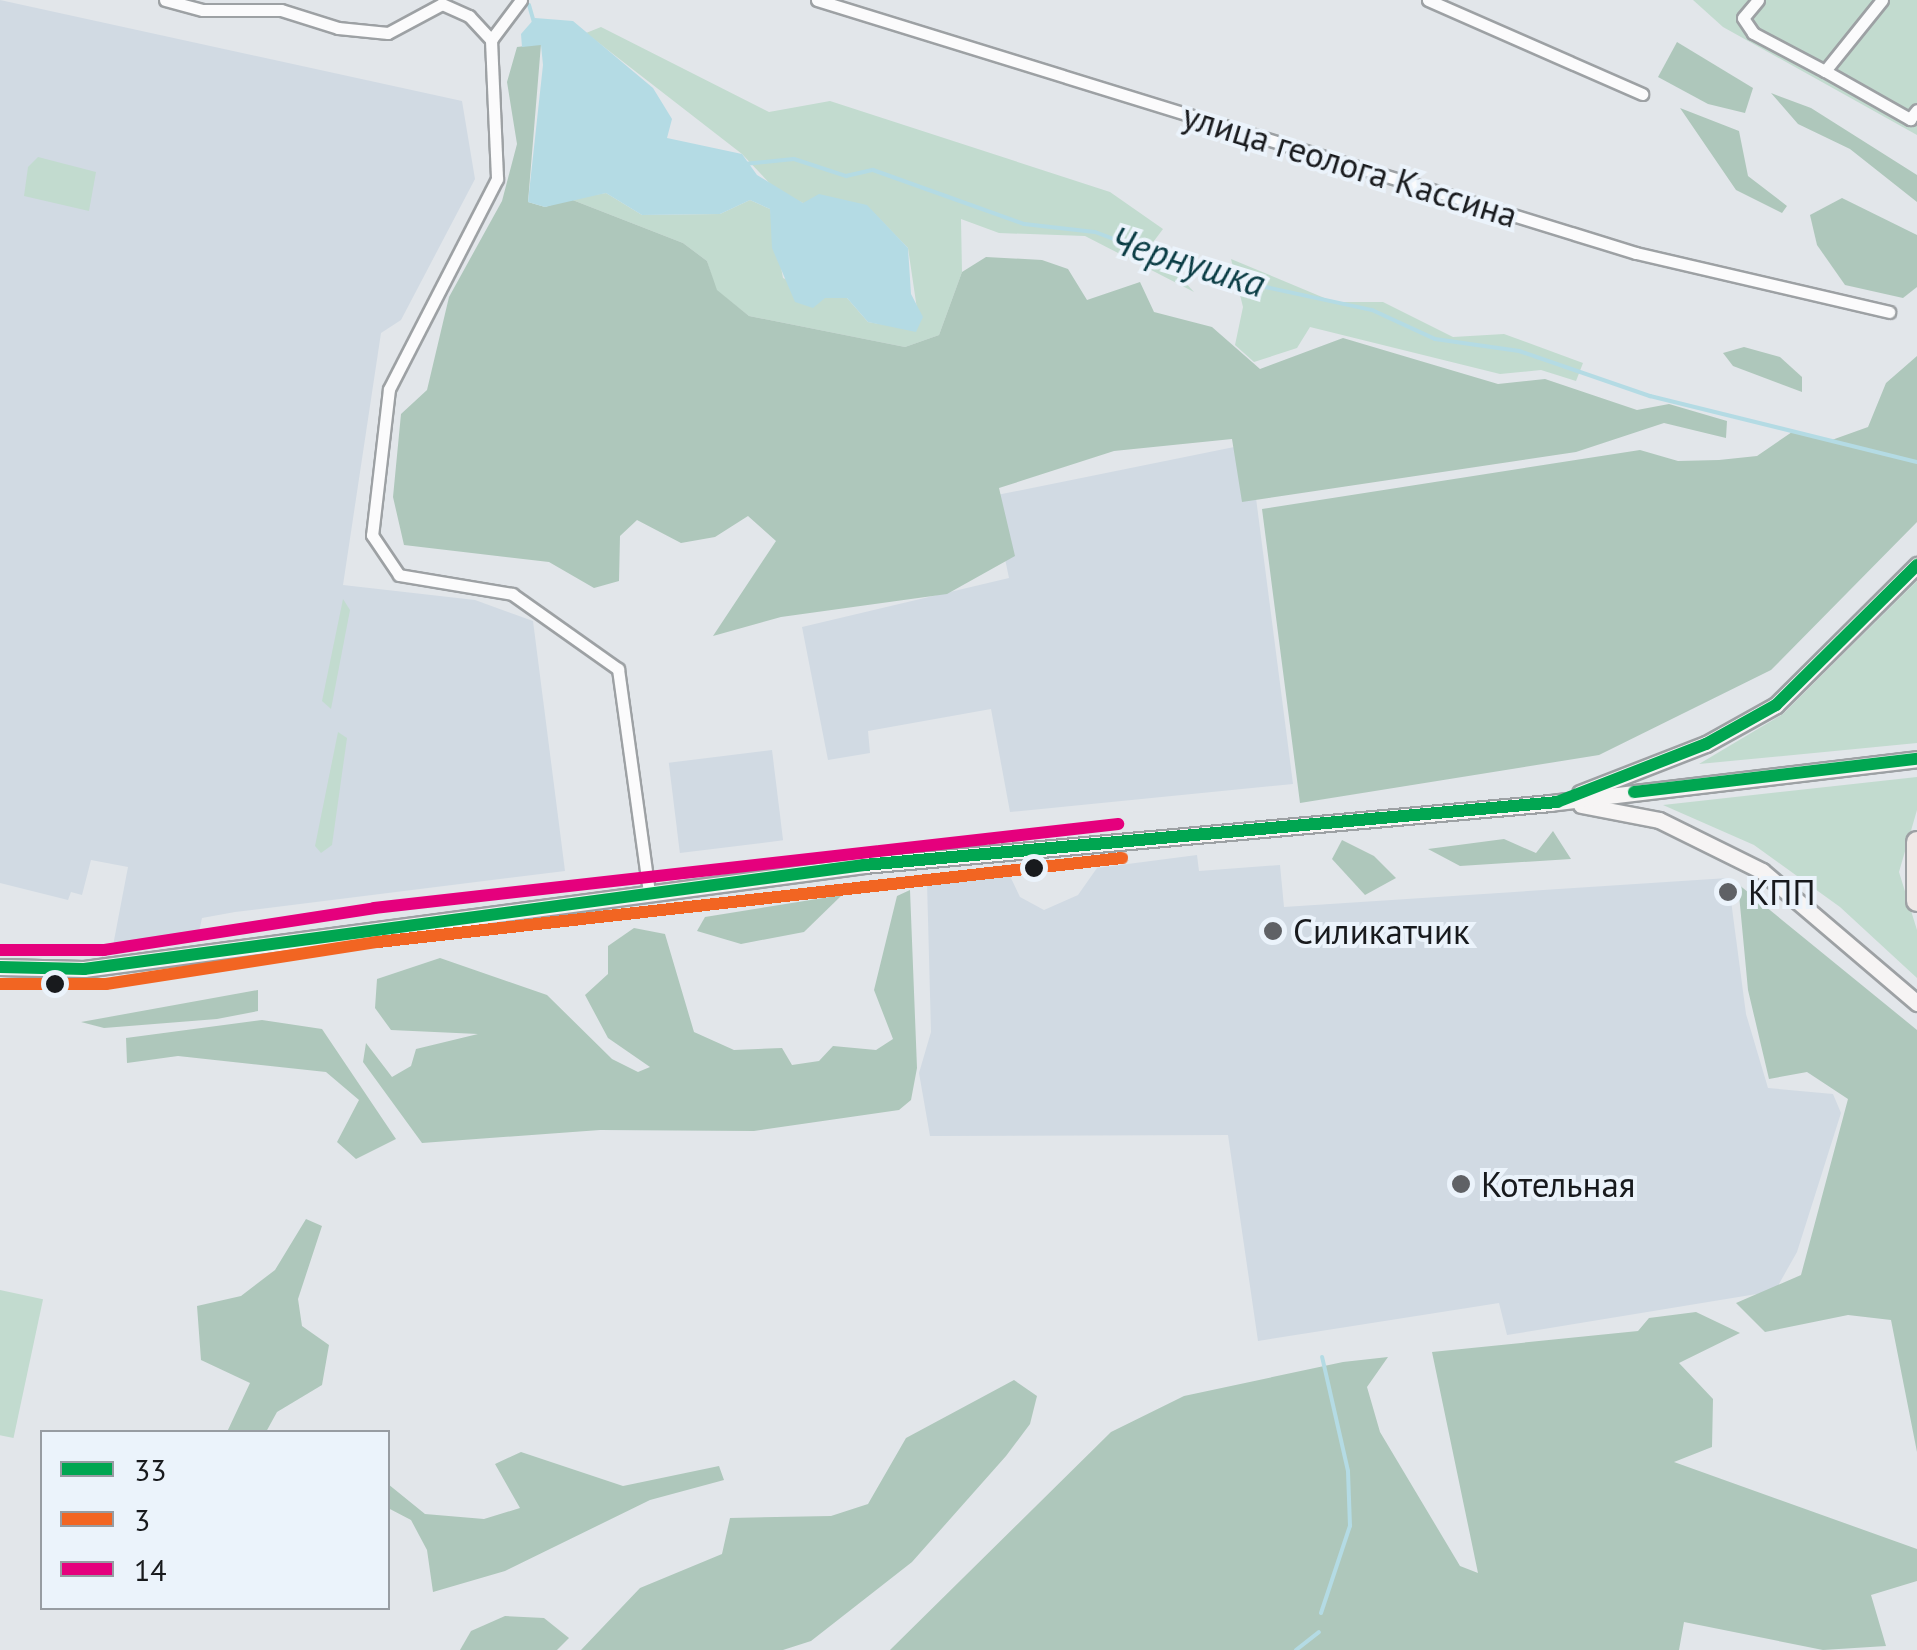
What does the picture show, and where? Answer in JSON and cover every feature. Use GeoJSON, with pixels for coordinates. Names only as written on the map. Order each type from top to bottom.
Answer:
{"type":"FeatureCollection","features":[{"type":"Feature","properties":{"kind":"highway"},"geometry":{"type":"LineString","coordinates":[[1917,842],[1917,901]]}},
{"type":"Feature","properties":{"kind":"main road"},"geometry":{"type":"LineString","coordinates":[[1558,802],[1706,744],[1776,704],[1917,565]]}},
{"type":"Feature","properties":{"kind":"main road"},"geometry":{"type":"LineString","coordinates":[[0,967],[106,966],[649,892],[1558,802],[1917,759]]}},
{"type":"Feature","properties":{"kind":"main road"},"geometry":{"type":"LineString","coordinates":[[1558,802],[1660,820],[1726,850],[1799,898],[1917,1003]]}},
{"type":"Feature","properties":{"kind":"street"},"geometry":{"type":"LineString","coordinates":[[165,0],[203,10],[282,10],[338,28],[388,33],[442,4],[469,16],[492,40]]}},
{"type":"Feature","properties":{"kind":"street"},"geometry":{"type":"LineString","coordinates":[[521,0],[492,40],[496,179],[389,389],[372,535],[399,575],[512,594],[618,669],[649,892]]}},
{"type":"Feature","properties":{"kind":"street","name":"улица геолога Кассина"},"geometry":{"type":"LineString","coordinates":[[816,0],[1636,252],[1889,312]]}},
{"type":"Feature","properties":{"kind":"street"},"geometry":{"type":"LineString","coordinates":[[1428,0],[1642,94]]}},
{"type":"Feature","properties":{"kind":"street"},"geometry":{"type":"LineString","coordinates":[[1758,0],[1743,18],[1753,33],[1910,119],[1917,110]]}},
{"type":"Feature","properties":{"kind":"street"},"geometry":{"type":"LineString","coordinates":[[1825,71],[1882,0]]}},
{"type":"Feature","properties":{"kind":"shaded area"},"geometry":{"type":"Polygon","coordinates":[[[0,0],[462,101],[475,179],[401,320],[381,333],[343,585],[475,600],[533,621],[565,871],[235,912],[202,918],[198,936],[112,951],[128,867],[91,860],[82,895],[71,892],[68,900],[0,883],[0,0]]]}},
{"type":"Feature","properties":{"kind":"shaded area"},"geometry":{"type":"Polygon","coordinates":[[[1249,444],[1293,784],[1010,812],[991,709],[868,731],[870,753],[828,760],[802,627],[1009,578],[992,496],[1249,444]]]}},
{"type":"Feature","properties":{"kind":"shaded area"},"geometry":{"type":"Polygon","coordinates":[[[772,750],[783,840],[680,853],[669,763],[772,750]]]}},
{"type":"Feature","properties":{"kind":"shaded area"},"geometry":{"type":"Polygon","coordinates":[[[1197,855],[1199,871],[1280,865],[1284,907],[1728,878],[1746,1014],[1768,1088],[1833,1094],[1841,1113],[1797,1252],[1775,1291],[1507,1335],[1499,1303],[1258,1341],[1228,1135],[930,1136],[919,1073],[931,1032],[927,882],[1009,874],[1020,897],[1044,910],[1078,895],[1097,868],[1197,855]]]}},
{"type":"Feature","properties":{"kind":"green space"},"geometry":{"type":"Polygon","coordinates":[[[1693,0],[1917,0],[1917,135],[1723,27],[1693,0]]]}},
{"type":"Feature","properties":{"kind":"green space"},"geometry":{"type":"Polygon","coordinates":[[[601,27],[769,112],[830,101],[1110,192],[1163,229],[1151,245],[1194,292],[1085,236],[999,233],[961,219],[962,272],[939,335],[905,347],[749,316],[716,290],[707,261],[683,243],[570,199],[606,193],[642,215],[720,214],[750,200],[770,209],[783,278],[825,298],[847,298],[868,322],[886,325],[917,309],[908,248],[867,206],[803,203],[776,190],[742,154],[586,33],[601,27]]]}},
{"type":"Feature","properties":{"kind":"green space"},"geometry":{"type":"Polygon","coordinates":[[[1677,42],[1753,88],[1745,113],[1708,104],[1658,77],[1677,42]]]}},
{"type":"Feature","properties":{"kind":"green space"},"geometry":{"type":"Polygon","coordinates":[[[541,44],[528,202],[545,207],[570,199],[683,243],[707,261],[717,290],[749,316],[905,347],[939,335],[962,272],[986,257],[1042,260],[1068,269],[1087,300],[1140,282],[1154,312],[1212,327],[1260,369],[1343,338],[1498,384],[1545,379],[1637,410],[1669,404],[1727,421],[1726,438],[1664,423],[1576,452],[1242,502],[1232,439],[1114,451],[999,488],[1015,556],[947,594],[781,617],[713,636],[776,541],[748,516],[715,537],[681,543],[637,520],[620,536],[619,581],[594,588],[549,562],[404,545],[393,497],[401,414],[427,390],[449,297],[502,201],[517,144],[507,82],[517,47],[541,44]]]}},
{"type":"Feature","properties":{"kind":"green space"},"geometry":{"type":"Polygon","coordinates":[[[1771,93],[1811,108],[1917,175],[1917,202],[1850,149],[1798,124],[1771,93]]]}},
{"type":"Feature","properties":{"kind":"green space"},"geometry":{"type":"Polygon","coordinates":[[[1680,108],[1739,131],[1748,176],[1787,206],[1782,213],[1736,190],[1680,108]]]}},
{"type":"Feature","properties":{"kind":"green space"},"geometry":{"type":"Polygon","coordinates":[[[38,157],[96,172],[89,211],[24,196],[28,167],[38,157]]]}},
{"type":"Feature","properties":{"kind":"green space"},"geometry":{"type":"Polygon","coordinates":[[[1842,198],[1917,235],[1917,287],[1903,298],[1845,285],[1817,245],[1810,215],[1842,198]]]}},
{"type":"Feature","properties":{"kind":"green space"},"geometry":{"type":"Polygon","coordinates":[[[1231,259],[1334,302],[1383,302],[1453,337],[1504,334],[1583,363],[1576,381],[1541,370],[1500,374],[1310,327],[1297,348],[1254,362],[1235,345],[1243,307],[1231,259]]]}},
{"type":"Feature","properties":{"kind":"green space"},"geometry":{"type":"Polygon","coordinates":[[[1744,347],[1780,357],[1802,377],[1802,392],[1733,366],[1723,353],[1744,347]]]}},
{"type":"Feature","properties":{"kind":"green space"},"geometry":{"type":"Polygon","coordinates":[[[1917,356],[1917,522],[1771,670],[1599,755],[1300,803],[1262,509],[1640,450],[1678,461],[1719,460],[1757,456],[1792,432],[1829,441],[1868,427],[1886,383],[1917,356]]]}},
{"type":"Feature","properties":{"kind":"green space"},"geometry":{"type":"Polygon","coordinates":[[[1917,581],[1917,743],[1699,764],[1783,714],[1917,581]]]}},
{"type":"Feature","properties":{"kind":"green space"},"geometry":{"type":"Polygon","coordinates":[[[343,599],[350,610],[331,709],[322,701],[343,599]]]}},
{"type":"Feature","properties":{"kind":"green space"},"geometry":{"type":"Polygon","coordinates":[[[338,732],[347,738],[332,845],[321,853],[315,846],[338,732]]]}},
{"type":"Feature","properties":{"kind":"green space"},"geometry":{"type":"Polygon","coordinates":[[[1917,777],[1917,810],[1899,872],[1917,930],[1917,978],[1840,907],[1754,845],[1663,805],[1917,777]]]}},
{"type":"Feature","properties":{"kind":"green space"},"geometry":{"type":"Polygon","coordinates":[[[1553,831],[1571,859],[1460,866],[1428,849],[1504,839],[1536,853],[1553,831]]]}},
{"type":"Feature","properties":{"kind":"green space"},"geometry":{"type":"Polygon","coordinates":[[[1342,840],[1374,856],[1396,878],[1365,895],[1332,859],[1342,840]]]}},
{"type":"Feature","properties":{"kind":"green space"},"geometry":{"type":"Polygon","coordinates":[[[1738,884],[1917,1030],[1917,1452],[1891,1320],[1848,1315],[1765,1332],[1736,1303],[1801,1275],[1848,1099],[1807,1072],[1769,1079],[1748,990],[1738,884]]]}},
{"type":"Feature","properties":{"kind":"green space"},"geometry":{"type":"Polygon","coordinates":[[[910,890],[917,1068],[911,1100],[899,1110],[754,1131],[600,1130],[422,1143],[363,1062],[366,1043],[392,1077],[411,1066],[416,1049],[478,1034],[391,1030],[375,1008],[377,979],[440,958],[547,995],[612,1059],[638,1072],[650,1067],[608,1038],[585,995],[608,974],[608,946],[634,928],[665,934],[694,1032],[734,1050],[782,1048],[792,1065],[819,1061],[833,1046],[876,1050],[893,1039],[874,990],[897,896],[910,890]]]}},
{"type":"Feature","properties":{"kind":"green space"},"geometry":{"type":"Polygon","coordinates":[[[842,895],[804,932],[741,944],[697,931],[705,917],[842,895]]]}},
{"type":"Feature","properties":{"kind":"green space"},"geometry":{"type":"Polygon","coordinates":[[[258,990],[258,1011],[217,1019],[104,1028],[81,1022],[258,990]]]}},
{"type":"Feature","properties":{"kind":"green space"},"geometry":{"type":"Polygon","coordinates":[[[262,1020],[322,1029],[396,1139],[356,1159],[337,1142],[359,1100],[326,1072],[178,1056],[127,1063],[126,1038],[262,1020]]]}},
{"type":"Feature","properties":{"kind":"green space"},"geometry":{"type":"Polygon","coordinates":[[[306,1219],[322,1226],[298,1299],[302,1326],[329,1345],[322,1385],[277,1412],[267,1430],[228,1430],[250,1383],[201,1360],[197,1306],[241,1296],[275,1270],[306,1219]]]}},
{"type":"Feature","properties":{"kind":"green space"},"geometry":{"type":"Polygon","coordinates":[[[0,1290],[43,1299],[14,1438],[0,1435],[0,1290]]]}},
{"type":"Feature","properties":{"kind":"green space"},"geometry":{"type":"Polygon","coordinates":[[[1696,1312],[1740,1333],[1679,1363],[1713,1399],[1712,1447],[1674,1462],[1917,1549],[1917,1581],[1871,1595],[1886,1646],[1823,1650],[1684,1622],[1679,1650],[890,1650],[1111,1432],[1184,1396],[1343,1362],[1388,1357],[1367,1387],[1380,1432],[1460,1566],[1478,1573],[1432,1352],[1638,1331],[1649,1318],[1696,1312]]]}},
{"type":"Feature","properties":{"kind":"green space"},"geometry":{"type":"Polygon","coordinates":[[[1014,1380],[1037,1396],[1030,1424],[1006,1456],[912,1562],[811,1641],[783,1650],[581,1650],[640,1588],[722,1554],[730,1518],[831,1516],[868,1504],[906,1438],[1014,1380]]]}},
{"type":"Feature","properties":{"kind":"green space"},"geometry":{"type":"Polygon","coordinates":[[[521,1452],[623,1486],[719,1466],[724,1480],[650,1500],[505,1571],[433,1592],[427,1550],[411,1520],[390,1509],[390,1486],[425,1514],[484,1519],[520,1508],[495,1464],[521,1452]]]}},
{"type":"Feature","properties":{"kind":"green space"},"geometry":{"type":"Polygon","coordinates":[[[505,1616],[544,1618],[569,1638],[557,1650],[460,1650],[471,1631],[505,1616]]]}},
{"type":"Feature","properties":{"kind":"water"},"geometry":{"type":"Polygon","coordinates":[[[535,18],[573,21],[653,88],[672,119],[667,138],[742,154],[757,175],[803,203],[819,194],[867,205],[908,248],[911,294],[923,317],[916,332],[868,322],[847,298],[825,298],[813,308],[795,302],[772,248],[770,209],[750,200],[720,214],[642,215],[606,193],[545,207],[528,202],[543,65],[541,45],[522,47],[521,34],[535,18]]]}},
{"type":"Feature","properties":{"kind":"waterway","name":"Чернушка"},"geometry":{"type":"LineString","coordinates":[[529,5],[534,22]]}},
{"type":"Feature","properties":{"kind":"waterway","name":"Чернушка"},"geometry":{"type":"LineString","coordinates":[[744,164],[794,159],[846,176],[873,170],[1024,224],[1095,232],[1210,275],[1372,310],[1435,339],[1519,351],[1650,396],[1917,462]]}},
{"type":"Feature","properties":{"kind":"waterway"},"geometry":{"type":"LineString","coordinates":[[1321,1613],[1350,1526],[1348,1471],[1322,1357]]}},
{"type":"Feature","properties":{"kind":"waterway"},"geometry":{"type":"LineString","coordinates":[[1296,1650],[1319,1632]]}},
{"type":"Feature","properties":{"kind":"transit line","name":"33"},"geometry":{"type":"LineString","coordinates":[[0,967],[84,969],[864,865],[1557,802],[1706,744],[1776,705],[1917,565]]}},
{"type":"Feature","properties":{"kind":"transit line","name":"33"},"geometry":{"type":"LineString","coordinates":[[1634,792],[1917,759]]}},
{"type":"Feature","properties":{"kind":"transit line","name":"14"},"geometry":{"type":"LineString","coordinates":[[0,950],[104,950],[374,908],[1118,824]]}},
{"type":"Feature","properties":{"kind":"transit line","name":"3"},"geometry":{"type":"LineString","coordinates":[[0,984],[106,984],[378,942],[1122,858]]}},
{"type":"Feature","properties":{"kind":"place","name":"КПП"},"geometry":{"type":"Point","coordinates":[1728,892]}},
{"type":"Feature","properties":{"kind":"place","name":"Силикатчик"},"geometry":{"type":"Point","coordinates":[1273,931]}},
{"type":"Feature","properties":{"kind":"place","name":"Котельная"},"geometry":{"type":"Point","coordinates":[1461,1184]}}]}
